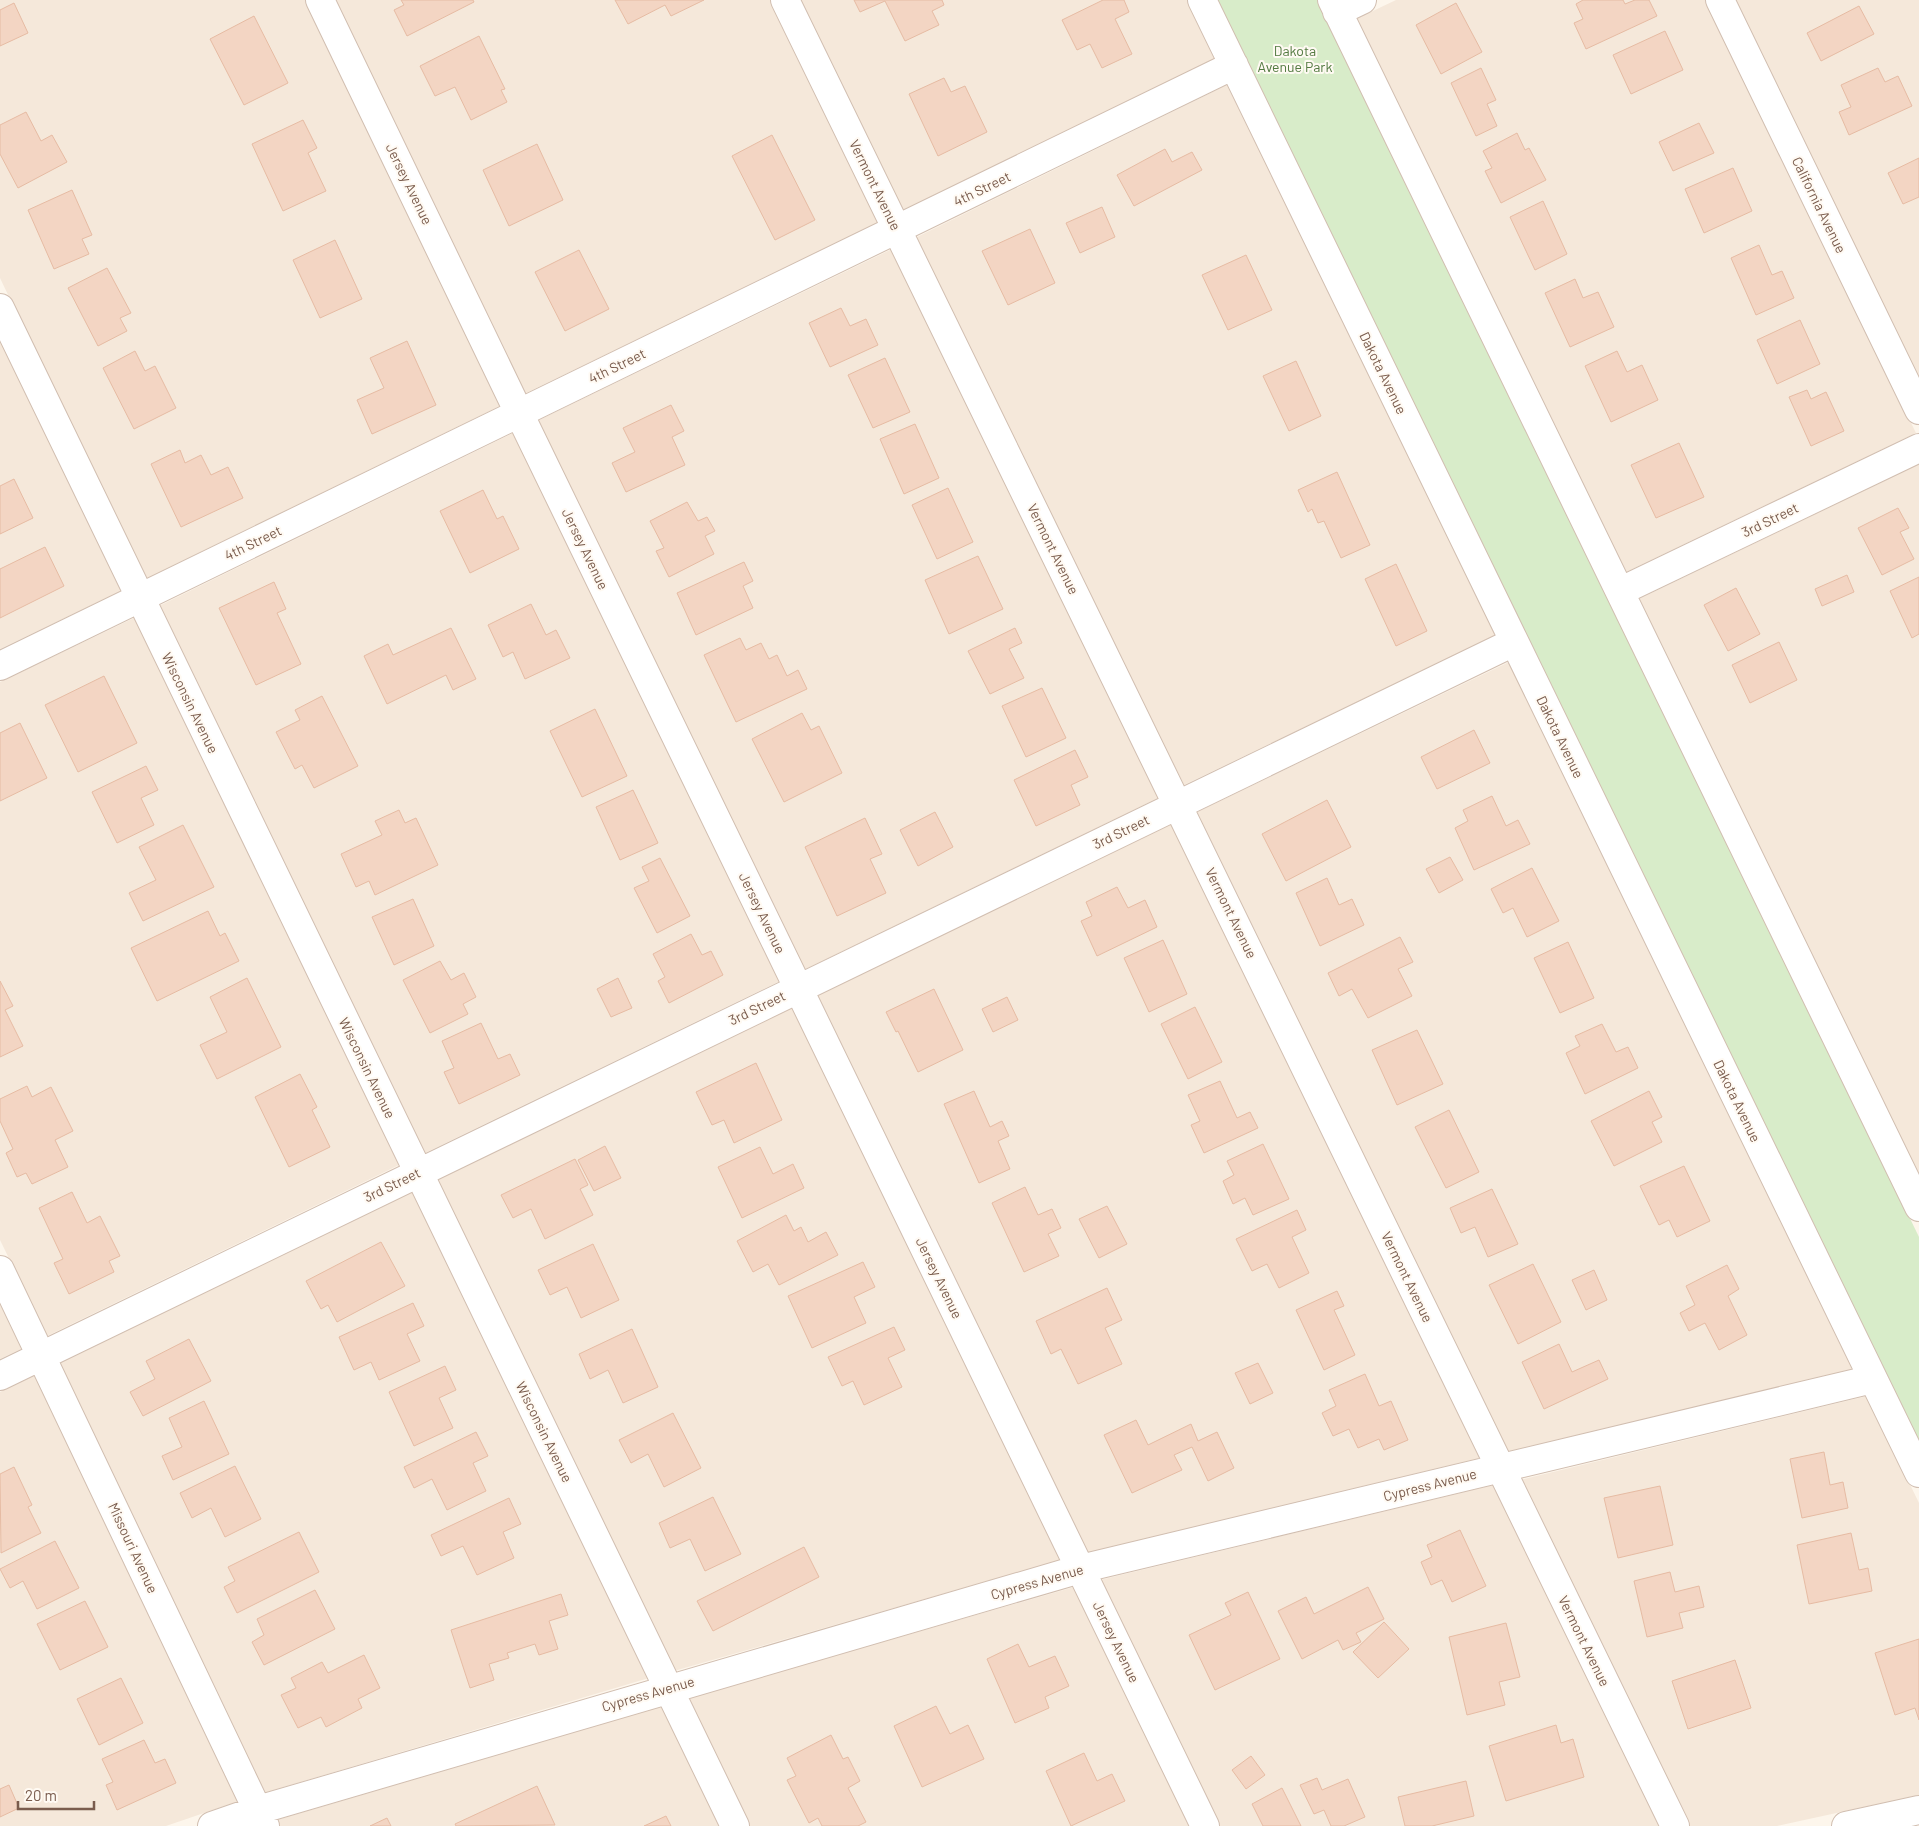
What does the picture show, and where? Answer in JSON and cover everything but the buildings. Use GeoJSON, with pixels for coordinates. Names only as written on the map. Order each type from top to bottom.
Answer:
{"type":"FeatureCollection","features":[{"type":"Feature","properties":{"kind":"street","name":"Jersey Avenue"},"geometry":{"type":"LineString","coordinates":[[320,0],[1205,1826]]}},
{"type":"Feature","properties":{"kind":"street","name":"Vermont Avenue"},"geometry":{"type":"LineString","coordinates":[[785,0],[1674,1826]]}},
{"type":"Feature","properties":{"kind":"street","name":"Dakota Avenue"},"geometry":{"type":"LineString","coordinates":[[1202,0],[1919,1473]]}},
{"type":"Feature","properties":{"kind":"street"},"geometry":{"type":"LineString","coordinates":[[1362,0],[1335,6],[1919,1207]]}},
{"type":"Feature","properties":{"kind":"street","name":"California Avenue"},"geometry":{"type":"LineString","coordinates":[[1720,0],[1919,410]]}},
{"type":"Feature","properties":{"kind":"street","name":"4th Street"},"geometry":{"type":"LineString","coordinates":[[0,666],[1234,65]]}},
{"type":"Feature","properties":{"kind":"street","name":"Wisconsin Avenue"},"geometry":{"type":"LineString","coordinates":[[0,308],[139,599],[735,1826]]}},
{"type":"Feature","properties":{"kind":"street","name":"3rd Street"},"geometry":{"type":"LineString","coordinates":[[1621,591],[1919,448]]}},
{"type":"Feature","properties":{"kind":"street","name":"3rd Street"},"geometry":{"type":"LineString","coordinates":[[0,1376],[1514,642]]}},
{"type":"Feature","properties":{"kind":"street","name":"Missouri Avenue"},"geometry":{"type":"LineString","coordinates":[[0,1270],[262,1818]]}},
{"type":"Feature","properties":{"kind":"street","name":"Cypress Avenue"},"geometry":{"type":"LineString","coordinates":[[212,1826],[262,1818],[668,1688],[1080,1569],[1873,1379]]}},
{"type":"Feature","properties":{"kind":"street"},"geometry":{"type":"LineString","coordinates":[[1846,1826],[1919,1810]]}},
{"type":"Feature","properties":{"kind":"shaded area"},"geometry":{"type":"Polygon","coordinates":[[[0,0],[306,0],[500,406],[144,580],[0,278],[0,0]]]}},
{"type":"Feature","properties":{"kind":"shaded area"},"geometry":{"type":"Polygon","coordinates":[[[335,0],[771,0],[879,223],[524,394],[335,0]]]}},
{"type":"Feature","properties":{"kind":"shaded area"},"geometry":{"type":"Polygon","coordinates":[[[800,0],[1188,0],[1216,58],[902,211],[800,0]]]}},
{"type":"Feature","properties":{"kind":"shaded area"},"geometry":{"type":"Polygon","coordinates":[[[1396,0],[1705,0],[1916,433],[1626,572],[1356,19],[1396,0]]]}},
{"type":"Feature","properties":{"kind":"shaded area"},"geometry":{"type":"Polygon","coordinates":[[[1734,0],[1919,0],[1919,380],[1734,0]]]}},
{"type":"Feature","properties":{"kind":"shaded area"},"geometry":{"type":"Polygon","coordinates":[[[1229,84],[1496,635],[1184,785],[915,238],[1229,84]]]}},
{"type":"Feature","properties":{"kind":"shaded area"},"geometry":{"type":"Polygon","coordinates":[[[892,249],[1160,797],[804,970],[537,421],[892,249]]]}},
{"type":"Feature","properties":{"kind":"shaded area"},"geometry":{"type":"Polygon","coordinates":[[[0,339],[121,591],[0,649],[0,339]]]}},
{"type":"Feature","properties":{"kind":"shaded area"},"geometry":{"type":"Polygon","coordinates":[[[513,433],[780,981],[423,1154],[157,607],[513,433]]]}},
{"type":"Feature","properties":{"kind":"shaded area"},"geometry":{"type":"Polygon","coordinates":[[[1919,464],[1919,1177],[1639,599],[1919,464]]]}},
{"type":"Feature","properties":{"kind":"shaded area"},"geometry":{"type":"Polygon","coordinates":[[[134,618],[399,1165],[47,1336],[0,1240],[0,682],[134,618]]]}},
{"type":"Feature","properties":{"kind":"shaded area"},"geometry":{"type":"Polygon","coordinates":[[[1509,662],[1854,1369],[1506,1452],[1197,812],[1509,662]]]}},
{"type":"Feature","properties":{"kind":"shaded area"},"geometry":{"type":"Polygon","coordinates":[[[1173,823],[1480,1458],[1087,1553],[817,996],[1173,823]]]}},
{"type":"Feature","properties":{"kind":"shaded area"},"geometry":{"type":"Polygon","coordinates":[[[793,1007],[1061,1560],[674,1671],[436,1180],[793,1007]]]}},
{"type":"Feature","properties":{"kind":"shaded area"},"geometry":{"type":"Polygon","coordinates":[[[412,1192],[649,1678],[264,1793],[60,1363],[412,1192]]]}},
{"type":"Feature","properties":{"kind":"shaded area"},"geometry":{"type":"Polygon","coordinates":[[[0,1300],[23,1348],[0,1359],[0,1300]]]}},
{"type":"Feature","properties":{"kind":"shaded area"},"geometry":{"type":"Polygon","coordinates":[[[36,1374],[239,1801],[166,1826],[0,1826],[0,1392],[36,1374]]]}},
{"type":"Feature","properties":{"kind":"shaded area"},"geometry":{"type":"Polygon","coordinates":[[[1867,1396],[1919,1503],[1919,1795],[1777,1826],[1689,1826],[1520,1480],[1867,1396]]]}},
{"type":"Feature","properties":{"kind":"shaded area"},"geometry":{"type":"Polygon","coordinates":[[[1493,1485],[1660,1826],[1220,1826],[1100,1580],[1493,1485]]]}},
{"type":"Feature","properties":{"kind":"shaded area"},"geometry":{"type":"Polygon","coordinates":[[[1074,1587],[1190,1826],[749,1826],[687,1698],[1074,1587]]]}},
{"type":"Feature","properties":{"kind":"shaded area"},"geometry":{"type":"Polygon","coordinates":[[[662,1706],[720,1826],[280,1826],[277,1820],[662,1706]]]}},
{"type":"Feature","properties":{"kind":"green space","name":"Dakota Avenue Park"},"geometry":{"type":"Polygon","coordinates":[[[1214,0],[1318,0],[1919,1237],[1919,1446],[1214,0]]]}}]}
